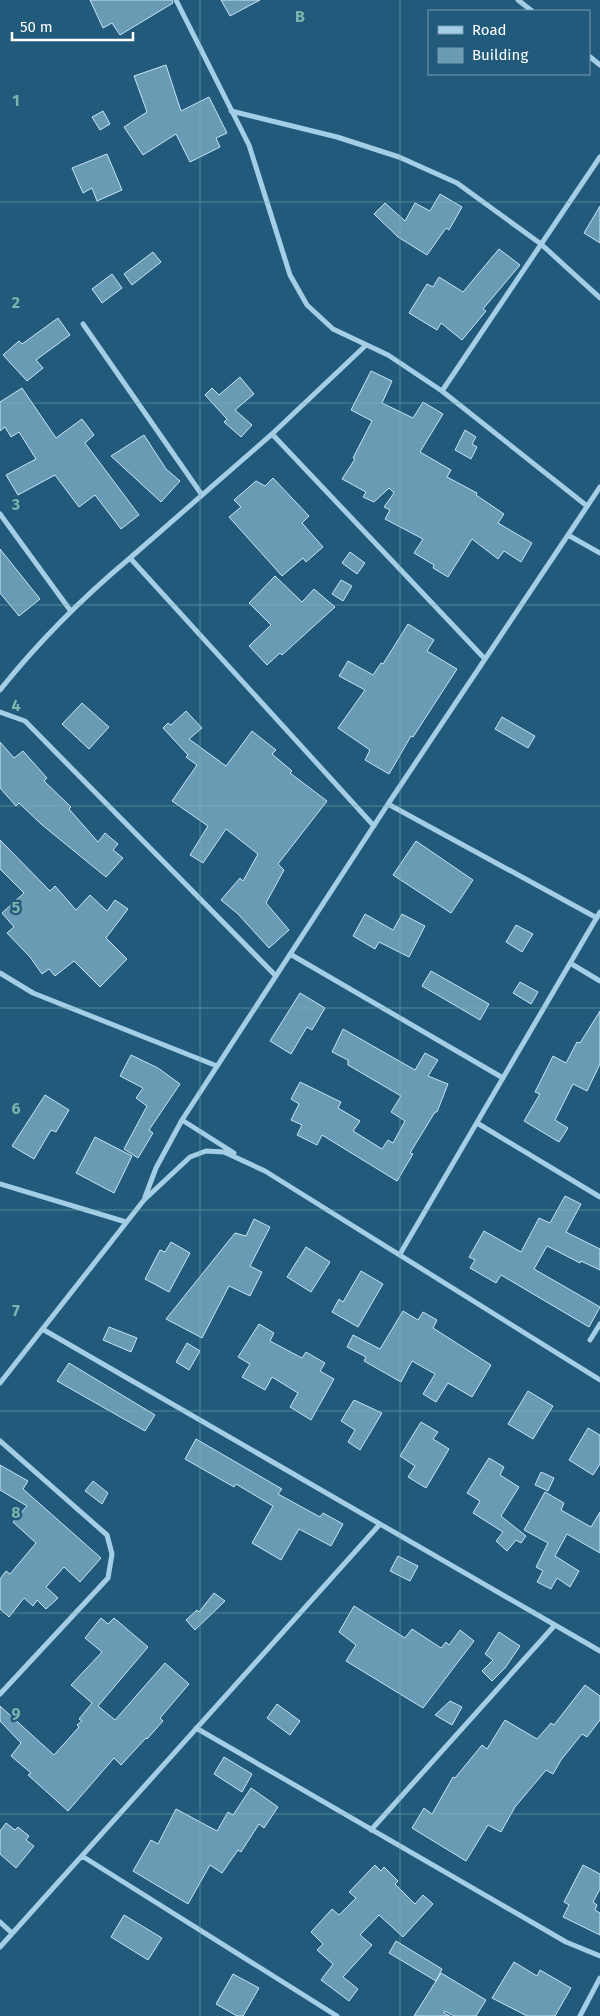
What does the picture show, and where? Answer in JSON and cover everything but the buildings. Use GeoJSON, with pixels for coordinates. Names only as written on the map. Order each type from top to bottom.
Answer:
{"type":"FeatureCollection","features":[{"type":"Feature","properties":{"kind":"street"},"geometry":{"type":"LineString","coordinates":[[176,0],[248,145],[290,275],[302,298],[319,318],[333,329],[407,366],[442,391],[587,506]]}},
{"type":"Feature","properties":{"kind":"street"},"geometry":{"type":"LineString","coordinates":[[518,0],[531,10]]}},
{"type":"Feature","properties":{"kind":"street"},"geometry":{"type":"LineString","coordinates":[[590,57],[600,65]]}},
{"type":"Feature","properties":{"kind":"street"},"geometry":{"type":"LineString","coordinates":[[232,111],[337,137],[431,170],[457,183],[541,244],[600,298]]}},
{"type":"Feature","properties":{"kind":"street"},"geometry":{"type":"LineString","coordinates":[[442,391],[600,157]]}},
{"type":"Feature","properties":{"kind":"street"},"geometry":{"type":"LineString","coordinates":[[83,324],[202,495]]}},
{"type":"Feature","properties":{"kind":"street"},"geometry":{"type":"LineString","coordinates":[[0,690],[48,632],[70,610],[272,434],[365,346]]}},
{"type":"Feature","properties":{"kind":"street"},"geometry":{"type":"LineString","coordinates":[[272,434],[485,658]]}},
{"type":"Feature","properties":{"kind":"street"},"geometry":{"type":"LineString","coordinates":[[144,1200],[156,1168],[182,1120],[388,804],[600,487]]}},
{"type":"Feature","properties":{"kind":"street"},"geometry":{"type":"LineString","coordinates":[[0,514],[70,610]]}},
{"type":"Feature","properties":{"kind":"street"},"geometry":{"type":"LineString","coordinates":[[568,535],[600,553]]}},
{"type":"Feature","properties":{"kind":"street"},"geometry":{"type":"LineString","coordinates":[[130,558],[374,826]]}},
{"type":"Feature","properties":{"kind":"street"},"geometry":{"type":"LineString","coordinates":[[0,712],[25,722],[276,976]]}},
{"type":"Feature","properties":{"kind":"street"},"geometry":{"type":"LineString","coordinates":[[388,804],[597,918]]}},
{"type":"Feature","properties":{"kind":"street"},"geometry":{"type":"LineString","coordinates":[[400,1254],[600,912]]}},
{"type":"Feature","properties":{"kind":"street"},"geometry":{"type":"LineString","coordinates":[[290,954],[503,1078]]}},
{"type":"Feature","properties":{"kind":"street"},"geometry":{"type":"LineString","coordinates":[[570,963],[600,981]]}},
{"type":"Feature","properties":{"kind":"street"},"geometry":{"type":"LineString","coordinates":[[0,973],[33,993],[217,1066]]}},
{"type":"Feature","properties":{"kind":"street"},"geometry":{"type":"LineString","coordinates":[[182,1120],[245,1161],[400,1254],[600,1380]]}},
{"type":"Feature","properties":{"kind":"street"},"geometry":{"type":"LineString","coordinates":[[477,1123],[600,1197]]}},
{"type":"Feature","properties":{"kind":"street"},"geometry":{"type":"LineString","coordinates":[[0,1383],[44,1330],[144,1200],[190,1157],[206,1151],[224,1152],[245,1161]]}},
{"type":"Feature","properties":{"kind":"street"},"geometry":{"type":"LineString","coordinates":[[0,1184],[126,1222]]}},
{"type":"Feature","properties":{"kind":"street"},"geometry":{"type":"LineString","coordinates":[[590,1340],[600,1324]]}},
{"type":"Feature","properties":{"kind":"street"},"geometry":{"type":"LineString","coordinates":[[44,1330],[600,1652]]}},
{"type":"Feature","properties":{"kind":"street"},"geometry":{"type":"LineString","coordinates":[[0,1441],[107,1535],[112,1554],[108,1578],[0,1694]]}},
{"type":"Feature","properties":{"kind":"street"},"geometry":{"type":"LineString","coordinates":[[0,1947],[380,1524]]}},
{"type":"Feature","properties":{"kind":"street"},"geometry":{"type":"LineString","coordinates":[[371,1830],[555,1626]]}},
{"type":"Feature","properties":{"kind":"street"},"geometry":{"type":"LineString","coordinates":[[196,1728],[566,1942],[600,1956]]}},
{"type":"Feature","properties":{"kind":"street"},"geometry":{"type":"LineString","coordinates":[[82,1856],[337,2016]]}},
{"type":"Feature","properties":{"kind":"street"},"geometry":{"type":"LineString","coordinates":[[0,1922],[12,1933]]}},
{"type":"Feature","properties":{"kind":"street"},"geometry":{"type":"LineString","coordinates":[[580,2016],[600,1978]]}}]}
